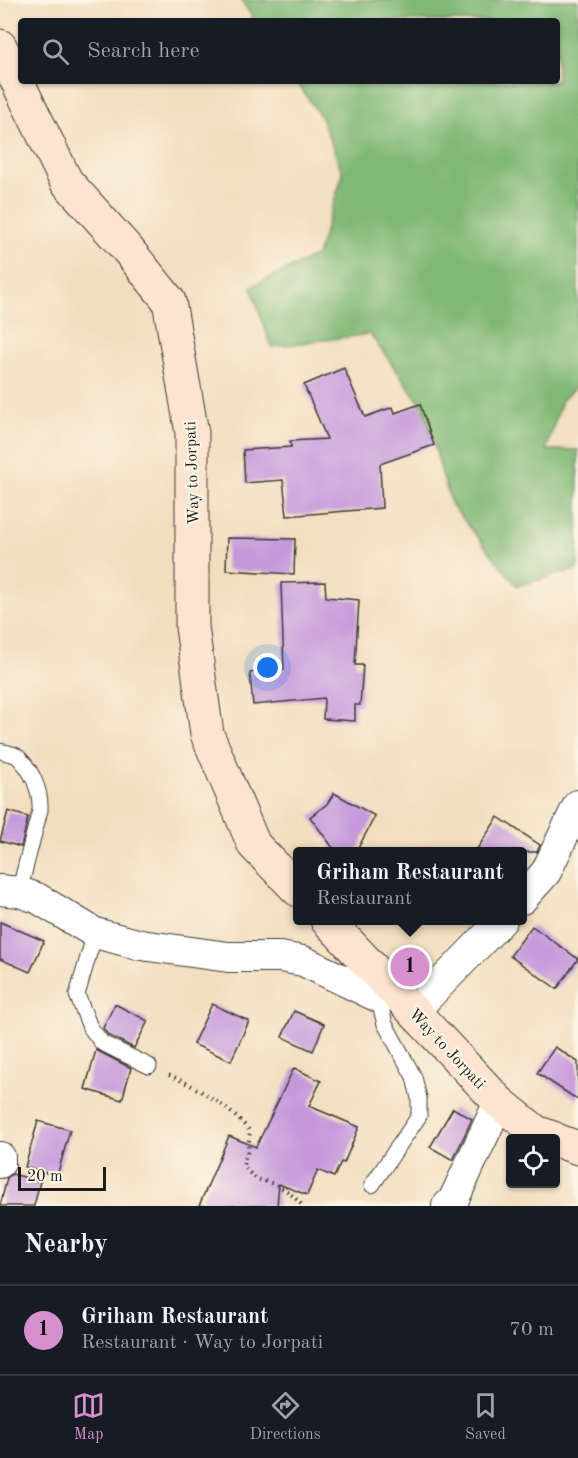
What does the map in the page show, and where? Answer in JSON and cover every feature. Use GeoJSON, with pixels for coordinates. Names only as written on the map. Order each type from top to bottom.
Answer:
{"type":"FeatureCollection","features":[{"type":"Feature","properties":{"kind":"street","name":"Way to Jorpati"},"geometry":{"type":"LineString","coordinates":[[0,46],[18,83]]}},
{"type":"Feature","properties":{"kind":"street","name":"Way to Jorpati"},"geometry":{"type":"LineString","coordinates":[[19,84],[66,181],[128,250],[168,301],[192,433],[192,627],[207,734],[254,844],[293,886]]}},
{"type":"Feature","properties":{"kind":"street"},"geometry":{"type":"LineString","coordinates":[[527,893],[546,872],[578,806]]}},
{"type":"Feature","properties":{"kind":"street"},"geometry":{"type":"LineString","coordinates":[[10,891],[36,898],[95,933],[141,945],[228,957],[280,957],[303,961],[396,1001],[497,925]]}},
{"type":"Feature","properties":{"kind":"street","name":"Way to Jorpati"},"geometry":{"type":"LineString","coordinates":[[330,925],[396,1001],[499,1102],[541,1134]]}},
{"type":"Feature","properties":{"kind":"street"},"geometry":{"type":"LineString","coordinates":[[447,1206],[453,1201],[499,1102]]}},
{"type":"Feature","properties":{"kind":"street","name":"Way to Jorpati"},"geometry":{"type":"LineString","coordinates":[[560,1141],[578,1148]]}},
{"type":"Feature","properties":{"kind":"street"},"geometry":{"type":"LineString","coordinates":[[0,1157],[0,1163]]}},
{"type":"Feature","properties":{"kind":"lane"},"geometry":{"type":"LineString","coordinates":[[0,751],[17,755],[35,779],[41,800],[40,810],[10,891]]}},
{"type":"Feature","properties":{"kind":"lane"},"geometry":{"type":"LineString","coordinates":[[95,933],[77,995],[90,1027],[102,1043],[149,1066]]}},
{"type":"Feature","properties":{"kind":"lane"},"geometry":{"type":"LineString","coordinates":[[372,1185],[418,1116],[419,1107],[414,1077],[385,1024],[396,1001]]}},
{"type":"Feature","properties":{"kind":"path"},"geometry":{"type":"LineString","coordinates":[[149,1066],[187,1083],[235,1114],[250,1131],[248,1150],[243,1165],[254,1179],[280,1187],[294,1196],[303,1206]]}},
{"type":"Feature","properties":{"kind":"green space"},"geometry":{"type":"Polygon","coordinates":[[[241,0],[578,0],[578,385],[562,400],[546,450],[578,450],[578,569],[517,586],[451,504],[423,407],[370,334],[271,347],[251,287],[317,255],[343,174],[321,117],[298,84],[560,84],[560,18],[253,18],[241,0]]]}},
{"type":"Feature","properties":{"kind":"building"},"geometry":{"type":"Polygon","coordinates":[[[344,368],[365,417],[393,407],[395,413],[420,404],[434,445],[380,464],[382,508],[287,516],[283,480],[245,483],[243,450],[291,447],[290,441],[327,439],[304,385],[344,368]]]}},
{"type":"Feature","properties":{"kind":"building"},"geometry":{"type":"Polygon","coordinates":[[[227,538],[295,539],[294,574],[226,570],[227,538]]]}},
{"type":"Feature","properties":{"kind":"building"},"geometry":{"type":"Polygon","coordinates":[[[325,582],[326,597],[359,600],[355,665],[363,665],[360,705],[355,705],[355,721],[323,719],[324,698],[253,705],[250,673],[284,670],[281,583],[325,582]]]}},
{"type":"Feature","properties":{"kind":"building"},"geometry":{"type":"Polygon","coordinates":[[[334,793],[375,816],[359,847],[332,847],[310,817],[327,804],[334,793]]]}},
{"type":"Feature","properties":{"kind":"building"},"geometry":{"type":"Polygon","coordinates":[[[8,811],[28,817],[21,847],[0,841],[8,811]]]}},
{"type":"Feature","properties":{"kind":"building"},"geometry":{"type":"Polygon","coordinates":[[[498,817],[540,845],[537,852],[527,852],[527,847],[478,847],[498,817]]]}},
{"type":"Feature","properties":{"kind":"building"},"geometry":{"type":"Polygon","coordinates":[[[0,922],[44,941],[30,972],[0,959],[0,922]]]}},
{"type":"Feature","properties":{"kind":"building"},"geometry":{"type":"Polygon","coordinates":[[[532,926],[578,959],[557,989],[510,956],[532,926]]]}},
{"type":"Feature","properties":{"kind":"building"},"geometry":{"type":"Polygon","coordinates":[[[115,1004],[148,1021],[134,1048],[108,1035],[103,1028],[115,1004]]]}},
{"type":"Feature","properties":{"kind":"building"},"geometry":{"type":"Polygon","coordinates":[[[212,1004],[249,1021],[231,1061],[193,1044],[212,1004]]]}},
{"type":"Feature","properties":{"kind":"building"},"geometry":{"type":"Polygon","coordinates":[[[294,1011],[324,1024],[313,1051],[282,1037],[294,1011]]]}},
{"type":"Feature","properties":{"kind":"building"},"geometry":{"type":"Polygon","coordinates":[[[555,1047],[578,1062],[578,1100],[537,1073],[555,1047]]]}},
{"type":"Feature","properties":{"kind":"building"},"geometry":{"type":"Polygon","coordinates":[[[96,1050],[131,1068],[122,1100],[85,1089],[96,1050]]]}},
{"type":"Feature","properties":{"kind":"building"},"geometry":{"type":"Polygon","coordinates":[[[294,1068],[321,1081],[309,1106],[359,1127],[344,1163],[341,1162],[334,1177],[318,1170],[307,1195],[279,1184],[277,1206],[199,1206],[229,1136],[256,1147],[294,1068]]]}},
{"type":"Feature","properties":{"kind":"building"},"geometry":{"type":"Polygon","coordinates":[[[453,1108],[472,1119],[453,1160],[430,1147],[453,1108]]]}},
{"type":"Feature","properties":{"kind":"building"},"geometry":{"type":"Polygon","coordinates":[[[38,1121],[70,1130],[57,1176],[25,1167],[38,1121]]]}},
{"type":"Feature","properties":{"kind":"building"},"geometry":{"type":"Polygon","coordinates":[[[12,1174],[40,1181],[34,1206],[0,1206],[7,1178],[12,1174]]]}},
{"type":"Feature","properties":{"kind":"place","name":"Griham Restaurant"},"geometry":{"type":"Point","coordinates":[410,967]}}]}
